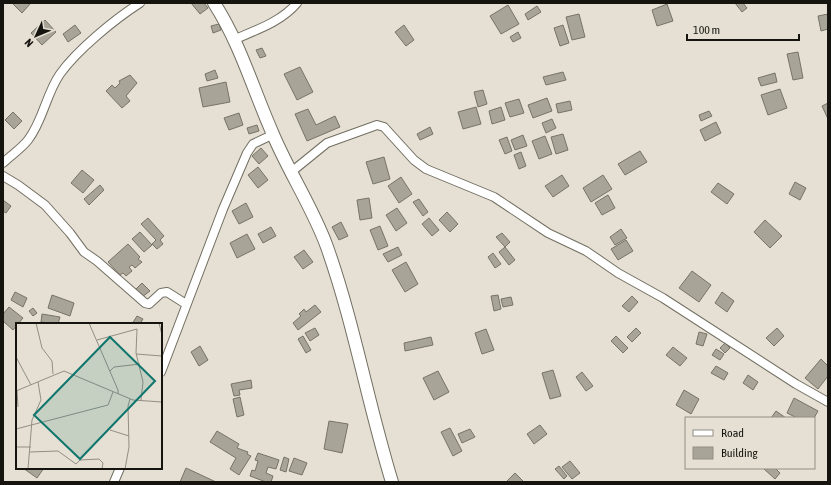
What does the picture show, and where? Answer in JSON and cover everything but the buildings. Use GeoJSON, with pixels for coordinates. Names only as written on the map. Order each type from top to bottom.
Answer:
{"type":"FeatureCollection","features":[{"type":"Feature","properties":{"kind":"main road"},"geometry":{"type":"LineString","coordinates":[[214,3],[224,18],[242,58],[272,135],[326,244],[336,273],[392,482]]}},
{"type":"Feature","properties":{"kind":"street"},"geometry":{"type":"LineString","coordinates":[[3,163],[28,140],[46,106],[52,88],[60,74],[73,58],[128,10],[140,3]]}},
{"type":"Feature","properties":{"kind":"street"},"geometry":{"type":"LineString","coordinates":[[233,40],[277,20],[286,14],[297,3]]}},
{"type":"Feature","properties":{"kind":"street"},"geometry":{"type":"LineString","coordinates":[[290,173],[327,143],[377,125],[384,127],[414,160],[426,169],[494,197],[548,233],[586,251],[618,273],[663,298],[796,384],[828,402]]}},
{"type":"Feature","properties":{"kind":"street"},"geometry":{"type":"LineString","coordinates":[[162,369],[186,304],[247,153],[252,144],[272,135]]}},
{"type":"Feature","properties":{"kind":"street"},"geometry":{"type":"LineString","coordinates":[[3,176],[45,205],[70,233],[84,252],[97,261],[145,303],[149,304],[161,293],[167,292],[186,304]]}},
{"type":"Feature","properties":{"kind":"street"},"geometry":{"type":"LineString","coordinates":[[114,482],[120,469]]}}]}
